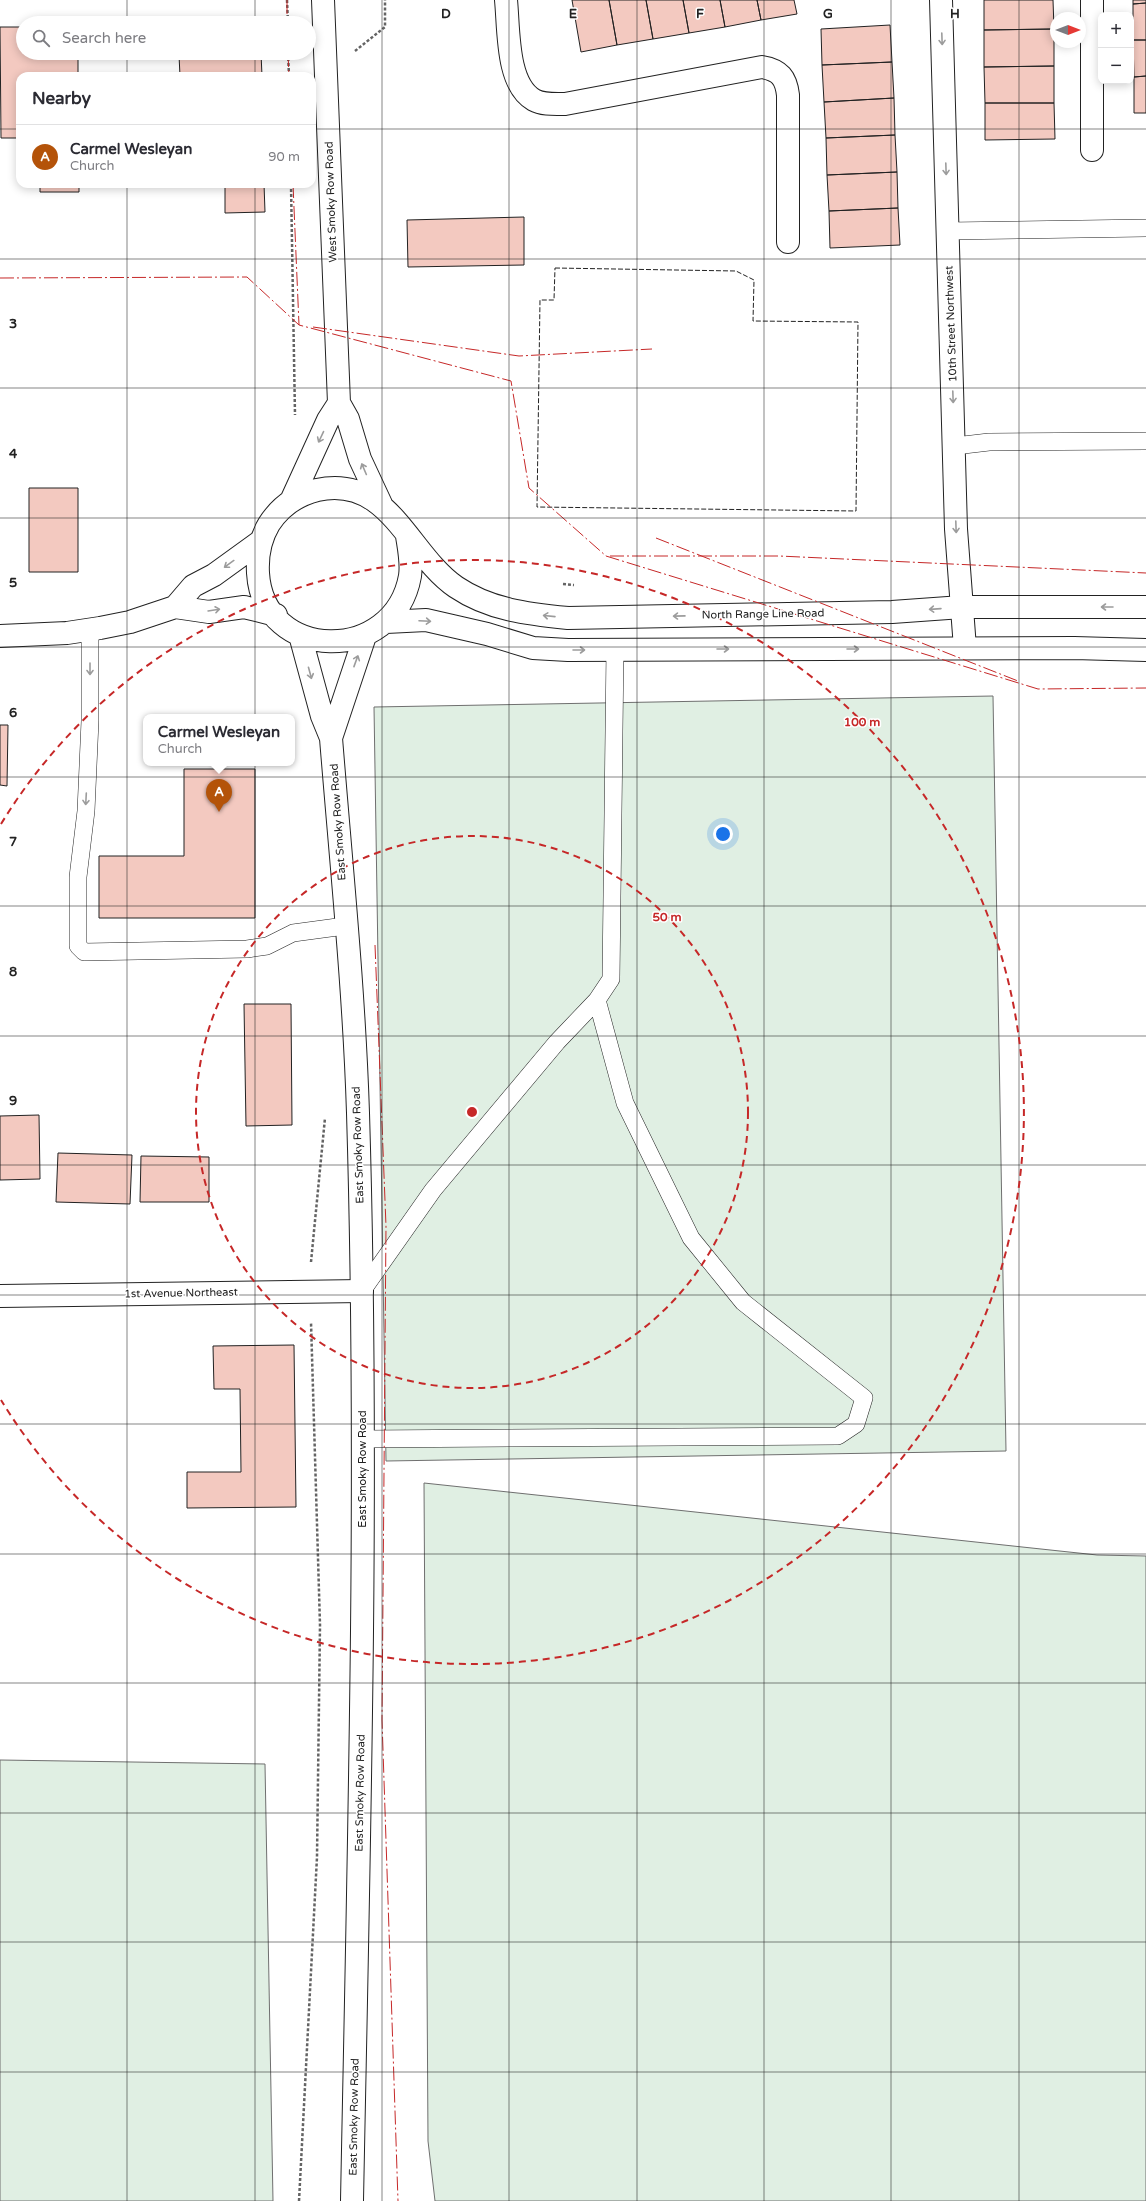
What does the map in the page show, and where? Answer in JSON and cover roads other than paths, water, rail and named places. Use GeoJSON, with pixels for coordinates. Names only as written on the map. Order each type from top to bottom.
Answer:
{"type":"FeatureCollection","features":[{"type":"Feature","properties":{"kind":"street","name":"West Smoky Row Road"},"geometry":{"type":"LineString","coordinates":[[323,0],[339,403],[348,419],[360,459],[381,504]]}},
{"type":"Feature","properties":{"kind":"street"},"geometry":{"type":"LineString","coordinates":[[506,0],[516,79],[525,93],[535,101],[565,104],[762,67],[774,69],[783,76],[788,95],[788,242]]}},
{"type":"Feature","properties":{"kind":"street","name":"10th Street Northwest"},"geometry":{"type":"LineString","coordinates":[[941,0],[947,231],[955,446],[956,529],[965,648]]}},
{"type":"Feature","properties":{"kind":"street"},"geometry":{"type":"LineString","coordinates":[[1092,0],[1092,150]]}},
{"type":"Feature","properties":{"kind":"street"},"geometry":{"type":"LineString","coordinates":[[291,502],[328,420],[339,403]]}},
{"type":"Feature","properties":{"kind":"street"},"geometry":{"type":"LineString","coordinates":[[381,504],[364,494],[346,489],[326,488],[308,492],[278,512],[261,541],[257,560],[258,580],[265,599],[276,616],[300,635],[322,641],[344,642],[365,636],[386,622],[398,608],[408,587],[410,557],[407,536]]}},
{"type":"Feature","properties":{"kind":"street","name":"North Range Line Road"},"geometry":{"type":"LineString","coordinates":[[381,504],[396,520],[407,536],[453,585],[466,594],[507,611],[576,618],[892,612],[962,607],[1146,607]]}},
{"type":"Feature","properties":{"kind":"street"},"geometry":{"type":"LineString","coordinates":[[175,608],[193,586],[214,575],[261,541]]}},
{"type":"Feature","properties":{"kind":"street"},"geometry":{"type":"LineString","coordinates":[[0,636],[67,633],[90,630],[130,622],[175,608],[209,612],[244,608],[276,616]]}},
{"type":"Feature","properties":{"kind":"street"},"geometry":{"type":"LineString","coordinates":[[386,622],[426,620],[443,623],[533,648],[568,650],[965,648],[1074,648],[1146,650]]}},
{"type":"Feature","properties":{"kind":"street","name":"East Smoky Row Road"},"geometry":{"type":"LineString","coordinates":[[300,635],[322,716],[331,738],[355,1056],[362,1291],[363,1439],[361,1746],[352,2201]]}},
{"type":"Feature","properties":{"kind":"street","name":"East Smoky Row Road"},"geometry":{"type":"LineString","coordinates":[[331,738],[365,636]]}},
{"type":"Feature","properties":{"kind":"street","name":"1st Avenue Northeast"},"geometry":{"type":"LineString","coordinates":[[0,1296],[362,1291]]}},
{"type":"Feature","properties":{"kind":"lane"},"geometry":{"type":"LineString","coordinates":[[947,231],[1146,228]]}},
{"type":"Feature","properties":{"kind":"lane"},"geometry":{"type":"LineString","coordinates":[[955,446],[989,442],[1146,441]]}},
{"type":"Feature","properties":{"kind":"lane"},"geometry":{"type":"LineString","coordinates":[[90,630],[90,722],[86,810],[78,877],[78,946],[84,952],[247,950],[267,946],[293,932],[345,926]]}},
{"type":"Feature","properties":{"kind":"lane"},"geometry":{"type":"LineString","coordinates":[[362,1291],[433,1190],[557,1042],[597,1000],[611,979],[616,649]]}},
{"type":"Feature","properties":{"kind":"lane"},"geometry":{"type":"LineString","coordinates":[[363,1439],[838,1436],[856,1424],[864,1398],[743,1302],[691,1238],[625,1103],[597,1000]]}},
{"type":"Feature","properties":{"kind":"place","name":"Carmel Wesleyan"},"geometry":{"type":"Point","coordinates":[219,812]}}]}
